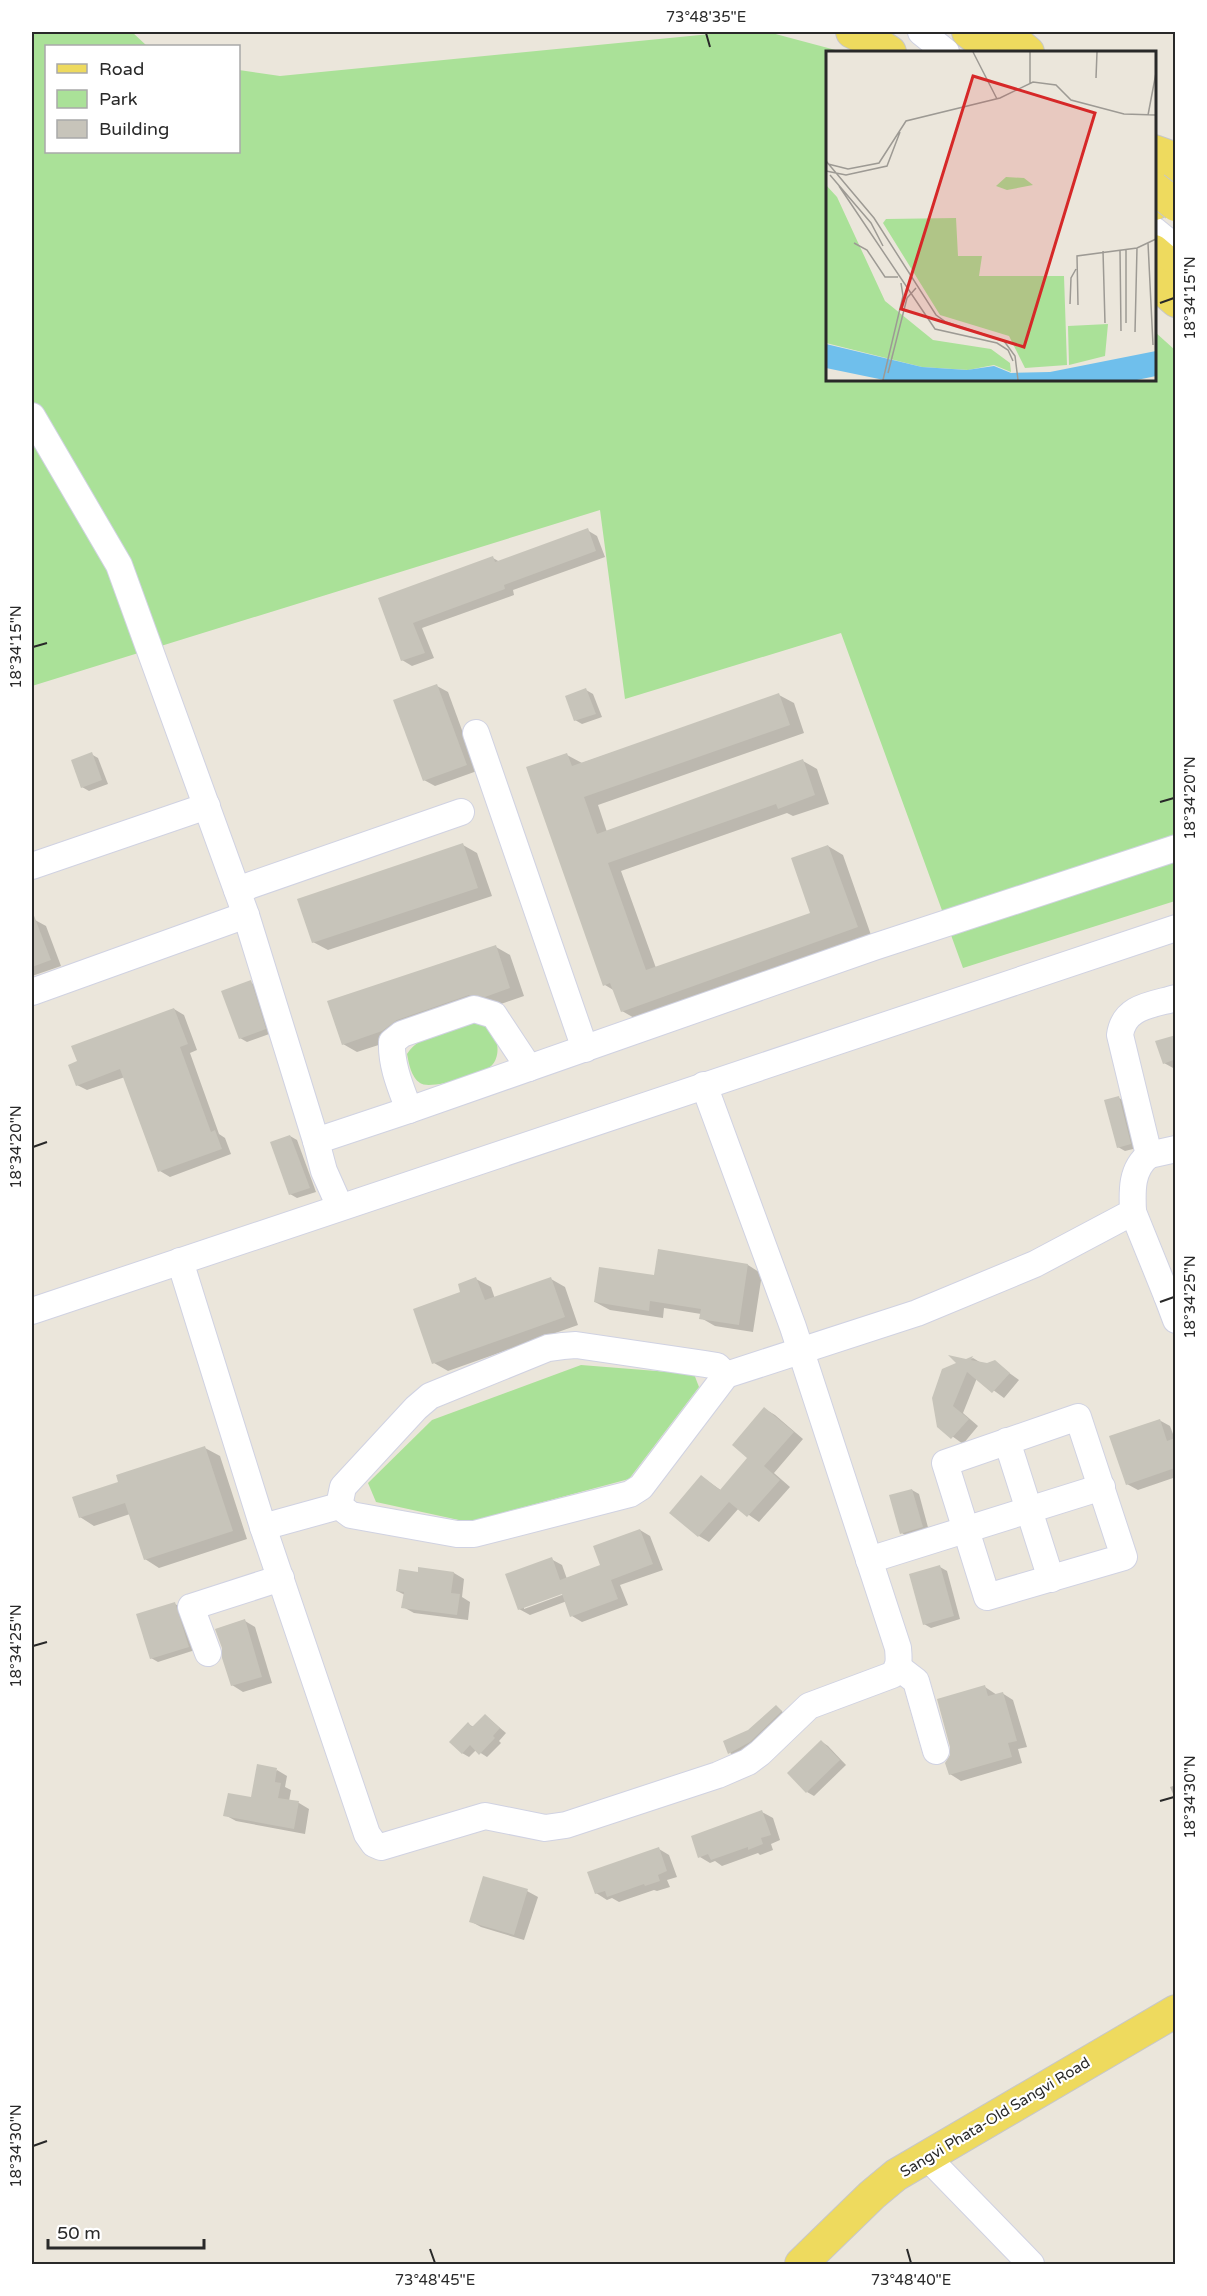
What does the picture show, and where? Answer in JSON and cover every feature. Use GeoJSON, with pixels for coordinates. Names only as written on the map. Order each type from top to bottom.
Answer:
{"type":"FeatureCollection","features":[{"type":"Feature","properties":{"kind":"main road"},"geometry":{"type":"LineString","coordinates":[[852,32],[888,51]]}},
{"type":"Feature","properties":{"kind":"main road"},"geometry":{"type":"LineString","coordinates":[[968,32],[994,51]]}},
{"type":"Feature","properties":{"kind":"main road"},"geometry":{"type":"LineString","coordinates":[[1004,32],[1027,51]]}},
{"type":"Feature","properties":{"kind":"main road"},"geometry":{"type":"LineString","coordinates":[[1156,151],[1176,159]]}},
{"type":"Feature","properties":{"kind":"main road"},"geometry":{"type":"LineString","coordinates":[[1156,202],[1176,170]]}},
{"type":"Feature","properties":{"kind":"main road"},"geometry":{"type":"LineString","coordinates":[[1156,189],[1176,205]]}},
{"type":"Feature","properties":{"kind":"main road"},"geometry":{"type":"LineString","coordinates":[[1156,252],[1176,270]]}},
{"type":"Feature","properties":{"kind":"main road"},"geometry":{"type":"LineString","coordinates":[[1156,283],[1176,301]]}},
{"type":"Feature","properties":{"kind":"main road","name":"Sangvi Phata-Old Sangvi Road"},"geometry":{"type":"LineString","coordinates":[[801,2265],[872,2195],[896,2175],[1176,2011]]}},
{"type":"Feature","properties":{"kind":"street"},"geometry":{"type":"LineString","coordinates":[[921,32],[945,51]]}},
{"type":"Feature","properties":{"kind":"street"},"geometry":{"type":"LineString","coordinates":[[1156,231],[1176,248]]}},
{"type":"Feature","properties":{"kind":"street"},"geometry":{"type":"LineString","coordinates":[[32,416],[119,565],[246,915],[324,1171],[340,1207]]}},
{"type":"Feature","properties":{"kind":"street"},"geometry":{"type":"LineString","coordinates":[[476,733],[585,1049]]}},
{"type":"Feature","properties":{"kind":"street"},"geometry":{"type":"LineString","coordinates":[[32,866],[207,807]]}},
{"type":"Feature","properties":{"kind":"street"},"geometry":{"type":"LineString","coordinates":[[237,890],[461,812]]}},
{"type":"Feature","properties":{"kind":"street"},"geometry":{"type":"LineString","coordinates":[[316,1141],[585,1049],[874,946],[1176,848]]}},
{"type":"Feature","properties":{"kind":"street"},"geometry":{"type":"LineString","coordinates":[[32,992],[246,915]]}},
{"type":"Feature","properties":{"kind":"street"},"geometry":{"type":"LineString","coordinates":[[32,1311],[1176,928]]}},
{"type":"Feature","properties":{"kind":"street"},"geometry":{"type":"LineString","coordinates":[[1149,1155],[1120,1035],[1122,1023],[1129,1014],[1176,998]]}},
{"type":"Feature","properties":{"kind":"street"},"geometry":{"type":"LineString","coordinates":[[408,1110],[393,1064],[392,1042],[402,1034],[474,1009],[494,1015],[529,1068]]}},
{"type":"Feature","properties":{"kind":"street"},"geometry":{"type":"LineString","coordinates":[[180,1261],[263,1527],[367,1834],[374,1844],[381,1847],[485,1816],[545,1828],[566,1825],[718,1775],[748,1762],[760,1753],[809,1706],[892,1675],[898,1668],[898,1648],[800,1350],[704,1086]]}},
{"type":"Feature","properties":{"kind":"street"},"geometry":{"type":"LineString","coordinates":[[1173,1303],[1133,1212],[1135,1172],[1140,1162],[1149,1155],[1176,1149]]}},
{"type":"Feature","properties":{"kind":"street"},"geometry":{"type":"LineString","coordinates":[[339,1506],[351,1515],[474,1534],[630,1494],[641,1487],[726,1375],[928,1309],[1035,1264],[1133,1212]]}},
{"type":"Feature","properties":{"kind":"street"},"geometry":{"type":"LineString","coordinates":[[339,1506],[343,1487],[416,1408],[430,1396],[548,1348],[576,1345],[717,1366],[726,1375]]}},
{"type":"Feature","properties":{"kind":"street"},"geometry":{"type":"LineString","coordinates":[[1078,1417],[1124,1557],[987,1597],[945,1462],[1007,1441],[1078,1417]]}},
{"type":"Feature","properties":{"kind":"street"},"geometry":{"type":"LineString","coordinates":[[1007,1441],[1051,1579]]}},
{"type":"Feature","properties":{"kind":"street"},"geometry":{"type":"LineString","coordinates":[[869,1560],[1102,1487]]}},
{"type":"Feature","properties":{"kind":"street"},"geometry":{"type":"LineString","coordinates":[[263,1527],[339,1506]]}},
{"type":"Feature","properties":{"kind":"street"},"geometry":{"type":"LineString","coordinates":[[208,1653],[191,1608],[281,1578]]}},
{"type":"Feature","properties":{"kind":"street"},"geometry":{"type":"LineString","coordinates":[[898,1668],[916,1681],[936,1751]]}},
{"type":"Feature","properties":{"kind":"street"},"geometry":{"type":"LineString","coordinates":[[926,2156],[1032,2265]]}},
{"type":"Feature","properties":{"kind":"green space"},"geometry":{"type":"Polygon","coordinates":[[[32,32],[132,32],[146,45],[45,45],[45,153],[240,153],[240,70],[280,76],[731,32],[768,32],[839,51],[826,51],[826,381],[1156,381],[1156,333],[1175,350],[1175,901],[963,968],[841,633],[625,699],[600,510],[32,686],[32,32]]]}},
{"type":"Feature","properties":{"kind":"green space"},"geometry":{"type":"Polygon","coordinates":[[[477,1021],[487,1027],[496,1040],[498,1049],[496,1059],[491,1066],[474,1075],[433,1085],[420,1083],[414,1077],[407,1054],[413,1047],[438,1032],[477,1021]]]}},
{"type":"Feature","properties":{"kind":"green space"},"geometry":{"type":"Polygon","coordinates":[[[581,1365],[694,1374],[699,1387],[629,1479],[468,1522],[376,1502],[368,1483],[432,1420],[581,1365]]]}},
{"type":"Feature","properties":{"kind":"building"},"geometry":{"type":"Polygon","coordinates":[[[588,528],[596,551],[504,585],[505,589],[413,623],[425,653],[401,661],[378,598],[493,556],[495,562],[588,528]]]}},
{"type":"Feature","properties":{"kind":"building"},"geometry":{"type":"Polygon","coordinates":[[[437,684],[467,765],[423,781],[393,700],[437,684]]]}},
{"type":"Feature","properties":{"kind":"building"},"geometry":{"type":"Polygon","coordinates":[[[586,688],[596,714],[574,721],[565,696],[586,688]]]}},
{"type":"Feature","properties":{"kind":"building"},"geometry":{"type":"Polygon","coordinates":[[[779,693],[790,725],[584,797],[597,834],[803,759],[815,795],[778,809],[776,804],[608,863],[646,970],[810,913],[791,858],[828,845],[858,927],[621,1012],[610,983],[603,986],[526,767],[567,753],[572,766],[779,693]]]}},
{"type":"Feature","properties":{"kind":"building"},"geometry":{"type":"Polygon","coordinates":[[[92,752],[102,780],[81,788],[71,760],[92,752]]]}},
{"type":"Feature","properties":{"kind":"building"},"geometry":{"type":"Polygon","coordinates":[[[463,843],[478,888],[312,943],[297,899],[463,843]]]}},
{"type":"Feature","properties":{"kind":"building"},"geometry":{"type":"Polygon","coordinates":[[[32,913],[51,960],[32,967],[32,913]]]}},
{"type":"Feature","properties":{"kind":"building"},"geometry":{"type":"Polygon","coordinates":[[[496,945],[510,988],[485,997],[469,995],[397,1020],[382,1031],[342,1045],[327,1001],[496,945]]]}},
{"type":"Feature","properties":{"kind":"building"},"geometry":{"type":"Polygon","coordinates":[[[251,980],[266,1029],[239,1039],[221,991],[251,980]]]}},
{"type":"Feature","properties":{"kind":"building"},"geometry":{"type":"Polygon","coordinates":[[[174,1008],[188,1044],[180,1047],[211,1132],[215,1130],[222,1149],[158,1172],[120,1069],[76,1086],[68,1065],[77,1061],[71,1046],[174,1008]]]}},
{"type":"Feature","properties":{"kind":"building"},"geometry":{"type":"Polygon","coordinates":[[[1176,1035],[1176,1059],[1163,1064],[1155,1041],[1176,1035]]]}},
{"type":"Feature","properties":{"kind":"building"},"geometry":{"type":"Polygon","coordinates":[[[1119,1096],[1131,1144],[1117,1148],[1104,1100],[1119,1096]]]}},
{"type":"Feature","properties":{"kind":"building"},"geometry":{"type":"Polygon","coordinates":[[[290,1135],[310,1188],[289,1195],[270,1142],[290,1135]]]}},
{"type":"Feature","properties":{"kind":"building"},"geometry":{"type":"Polygon","coordinates":[[[658,1249],[748,1264],[739,1325],[699,1319],[701,1309],[650,1301],[649,1311],[594,1302],[599,1267],[654,1275],[658,1249]]]}},
{"type":"Feature","properties":{"kind":"building"},"geometry":{"type":"Polygon","coordinates":[[[476,1277],[485,1300],[551,1277],[565,1317],[432,1364],[413,1309],[460,1292],[458,1284],[476,1277]]]}},
{"type":"Feature","properties":{"kind":"building"},"geometry":{"type":"Polygon","coordinates":[[[948,1355],[966,1359],[973,1356],[971,1360],[987,1363],[995,1360],[1010,1373],[992,1393],[967,1372],[953,1406],[969,1419],[951,1439],[937,1427],[932,1398],[942,1369],[956,1363],[948,1355]]]}},
{"type":"Feature","properties":{"kind":"building"},"geometry":{"type":"Polygon","coordinates":[[[764,1407],[794,1432],[764,1466],[780,1480],[747,1517],[729,1502],[698,1537],[669,1513],[701,1475],[720,1490],[747,1458],[732,1445],[764,1407]]]}},
{"type":"Feature","properties":{"kind":"building"},"geometry":{"type":"Polygon","coordinates":[[[1160,1419],[1167,1441],[1175,1438],[1175,1468],[1126,1485],[1109,1436],[1160,1419]]]}},
{"type":"Feature","properties":{"kind":"building"},"geometry":{"type":"Polygon","coordinates":[[[205,1446],[233,1531],[144,1560],[125,1503],[79,1518],[72,1497],[118,1482],[116,1475],[205,1446]]]}},
{"type":"Feature","properties":{"kind":"building"},"geometry":{"type":"Polygon","coordinates":[[[912,1489],[923,1527],[900,1534],[889,1495],[912,1489]]]}},
{"type":"Feature","properties":{"kind":"building"},"geometry":{"type":"Polygon","coordinates":[[[640,1529],[653,1564],[611,1580],[618,1599],[570,1617],[562,1594],[518,1610],[505,1574],[552,1557],[560,1580],[600,1565],[593,1546],[640,1529]]]}},
{"type":"Feature","properties":{"kind":"building"},"geometry":{"type":"Polygon","coordinates":[[[940,1565],[954,1616],[923,1625],[909,1574],[940,1565]]]}},
{"type":"Feature","properties":{"kind":"building"},"geometry":{"type":"Polygon","coordinates":[[[418,1567],[454,1572],[451,1593],[460,1594],[457,1615],[401,1608],[404,1592],[396,1591],[399,1569],[418,1572],[418,1567]]]}},
{"type":"Feature","properties":{"kind":"building"},"geometry":{"type":"Polygon","coordinates":[[[175,1602],[189,1647],[150,1659],[136,1614],[175,1602]]]}},
{"type":"Feature","properties":{"kind":"building"},"geometry":{"type":"Polygon","coordinates":[[[245,1619],[262,1677],[231,1686],[215,1629],[245,1619]]]}},
{"type":"Feature","properties":{"kind":"building"},"geometry":{"type":"Polygon","coordinates":[[[985,1685],[988,1696],[1003,1692],[1017,1741],[1008,1743],[1012,1757],[949,1775],[945,1763],[950,1755],[950,1747],[937,1699],[985,1685]]]}},
{"type":"Feature","properties":{"kind":"building"},"geometry":{"type":"Polygon","coordinates":[[[776,1705],[782,1711],[750,1742],[728,1754],[723,1741],[748,1730],[776,1705]]]}},
{"type":"Feature","properties":{"kind":"building"},"geometry":{"type":"Polygon","coordinates":[[[485,1714],[500,1728],[493,1736],[495,1738],[479,1755],[470,1745],[462,1754],[449,1742],[468,1722],[472,1727],[485,1714]]]}},
{"type":"Feature","properties":{"kind":"building"},"geometry":{"type":"Polygon","coordinates":[[[821,1740],[840,1760],[806,1793],[787,1773],[821,1740]]]}},
{"type":"Feature","properties":{"kind":"building"},"geometry":{"type":"Polygon","coordinates":[[[257,1764],[277,1768],[275,1782],[281,1783],[278,1798],[299,1801],[294,1829],[223,1816],[228,1793],[251,1797],[257,1764]]]}},
{"type":"Feature","properties":{"kind":"building"},"geometry":{"type":"Polygon","coordinates":[[[762,1810],[771,1835],[761,1838],[763,1844],[711,1860],[708,1854],[698,1858],[691,1836],[762,1810]]]}},
{"type":"Feature","properties":{"kind":"building"},"geometry":{"type":"Polygon","coordinates":[[[659,1847],[667,1871],[658,1875],[660,1881],[607,1897],[605,1891],[595,1894],[587,1872],[659,1847]]]}},
{"type":"Feature","properties":{"kind":"building"},"geometry":{"type":"Polygon","coordinates":[[[483,1876],[528,1889],[514,1935],[469,1922],[483,1876]]]}}]}
